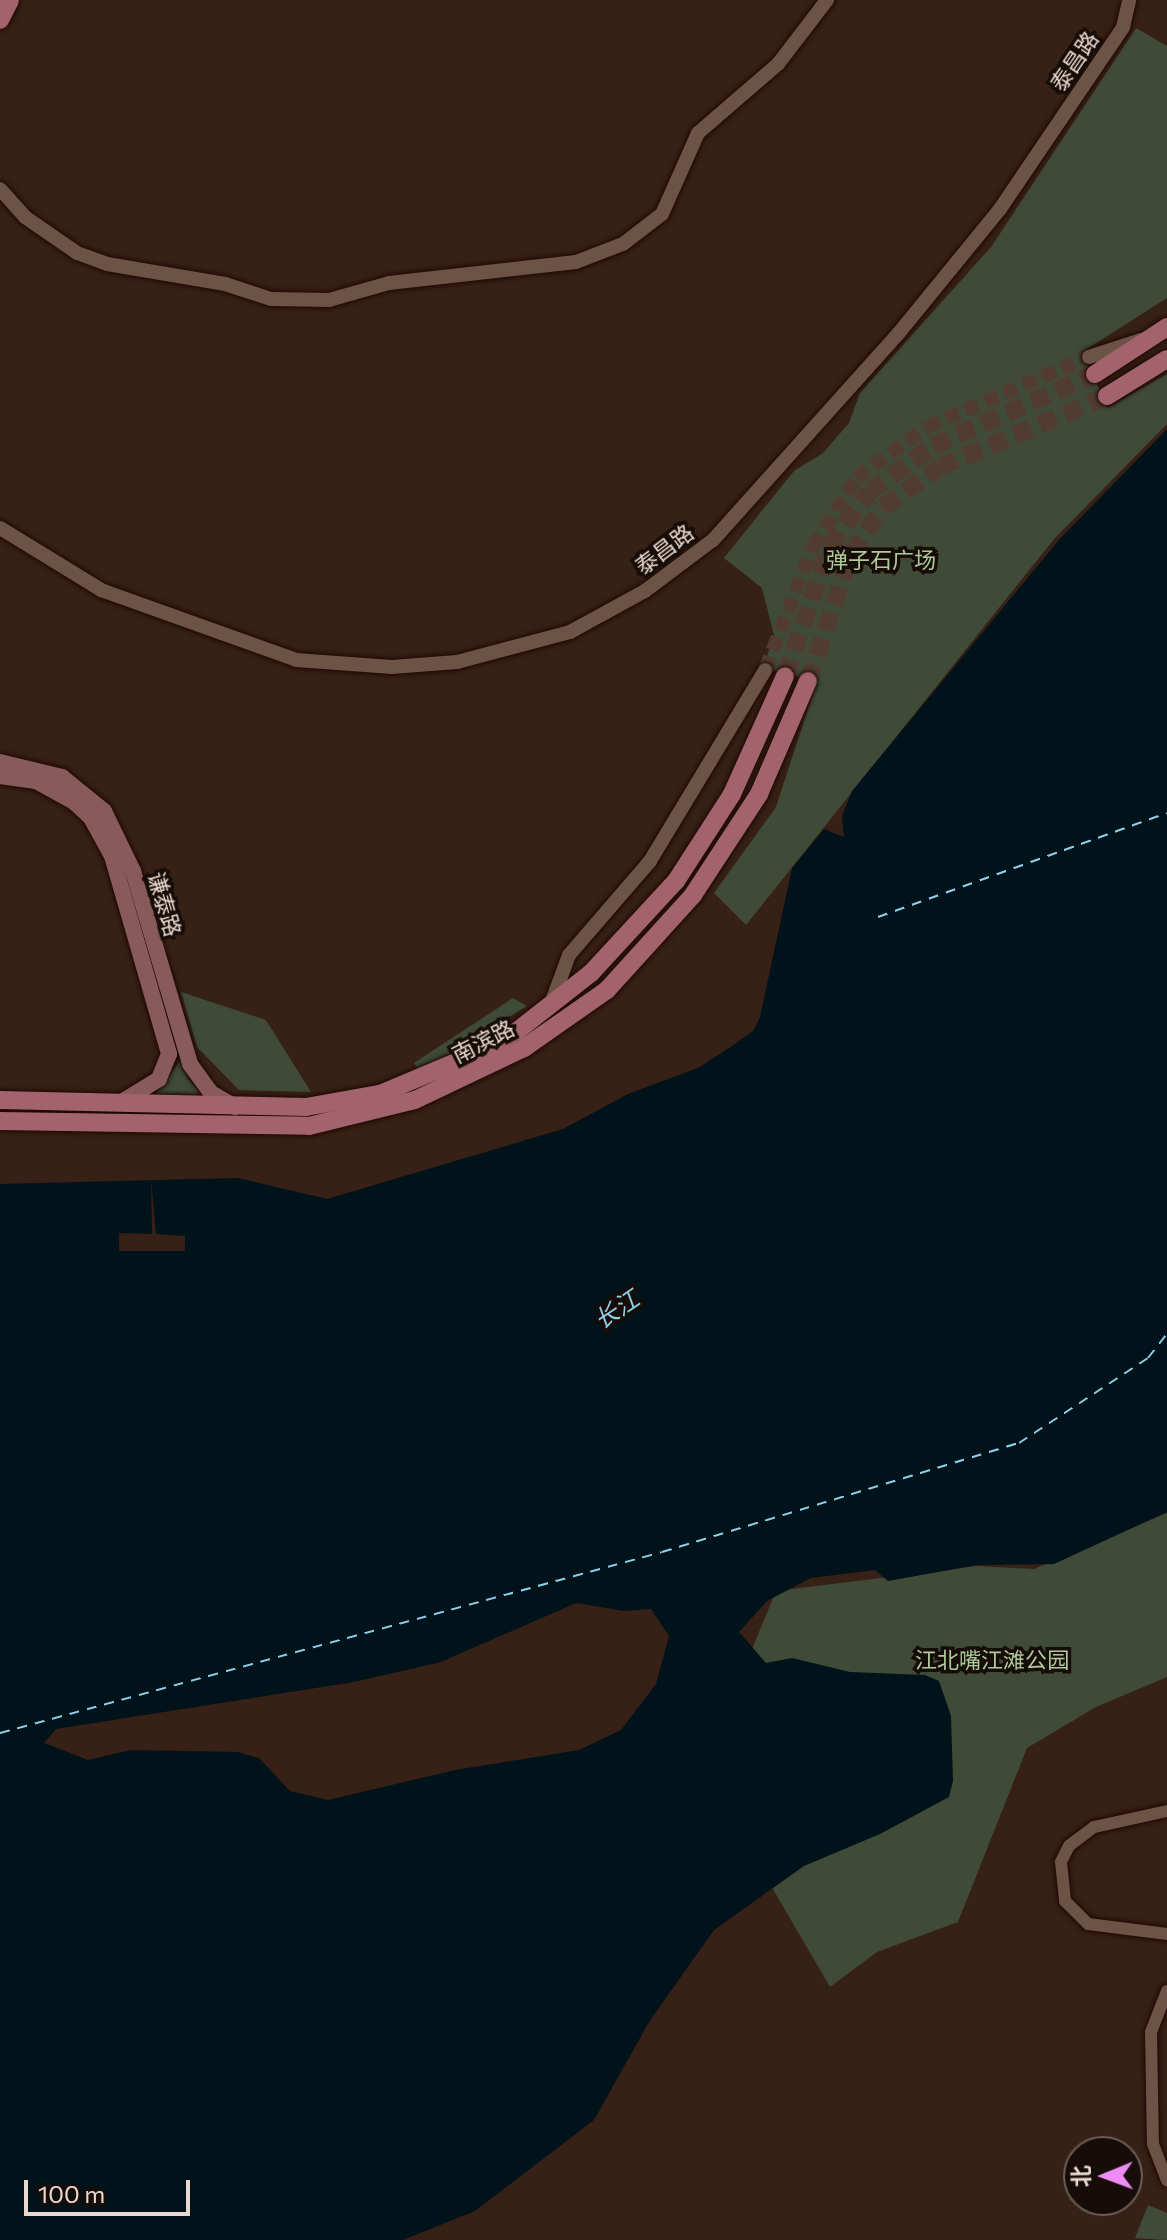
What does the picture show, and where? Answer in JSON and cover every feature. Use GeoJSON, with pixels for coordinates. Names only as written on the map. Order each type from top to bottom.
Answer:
{"type":"FeatureCollection","features":[{"type":"Feature","properties":{"kind":"main road"},"geometry":{"type":"LineString","coordinates":[[0,20],[10,0]]}},
{"type":"Feature","properties":{"kind":"main road"},"geometry":{"type":"LineString","coordinates":[[1092,366],[1162,332]]}},
{"type":"Feature","properties":{"kind":"main road"},"geometry":{"type":"LineString","coordinates":[[1107,396],[1167,359]]}},
{"type":"Feature","properties":{"kind":"main road","name":"南滨路"},"geometry":{"type":"LineString","coordinates":[[0,1100],[306,1107],[410,1085],[473,1055],[551,1006],[617,947],[676,881],[732,794],[785,676]]}},
{"type":"Feature","properties":{"kind":"main road","name":"南滨路"},"geometry":{"type":"LineString","coordinates":[[0,1121],[309,1126],[415,1100],[524,1048],[607,990],[693,895],[759,794],[808,681]]}},
{"type":"Feature","properties":{"kind":"main road","name":"谦泰路"},"geometry":{"type":"LineString","coordinates":[[0,762],[62,777],[104,811],[133,871],[190,1064],[211,1093],[236,1107]]}},
{"type":"Feature","properties":{"kind":"main road","name":"谦泰路"},"geometry":{"type":"LineString","coordinates":[[0,776],[36,781],[74,802],[91,818],[112,856],[169,1054],[159,1079],[120,1103]]}},
{"type":"Feature","properties":{"kind":"street"},"geometry":{"type":"LineString","coordinates":[[0,189],[25,217],[77,253],[107,264],[225,284],[271,299],[329,300],[389,283],[576,262],[623,244],[662,214],[698,133],[778,64],[827,0]]}},
{"type":"Feature","properties":{"kind":"street","name":"泰昌路"},"geometry":{"type":"LineString","coordinates":[[0,528],[101,590],[296,660],[356,667],[423,665],[492,656],[570,632],[645,591],[713,540],[898,334],[1000,209],[1123,27],[1129,0]]}},
{"type":"Feature","properties":{"kind":"street"},"geometry":{"type":"LineString","coordinates":[[551,1006],[569,955],[650,861],[765,670]]}},
{"type":"Feature","properties":{"kind":"street"},"geometry":{"type":"LineString","coordinates":[[1167,1811],[1081,1834],[1061,1862],[1061,1883],[1065,1901],[1088,1924],[1167,1934]]}},
{"type":"Feature","properties":{"kind":"street"},"geometry":{"type":"LineString","coordinates":[[1167,1991],[1151,2032],[1153,2144],[1167,2180]]}},
{"type":"Feature","properties":{"kind":"green space","name":"弹子石广场"},"geometry":{"type":"Polygon","coordinates":[[[1136,28],[1167,46],[1167,298],[1082,352],[1108,408],[1167,374],[1167,424],[1054,539],[746,925],[714,893],[776,807],[817,681],[763,668],[774,635],[762,588],[724,558],[794,471],[823,453],[849,423],[860,393],[991,247],[1136,28]]]}},
{"type":"Feature","properties":{"kind":"green space"},"geometry":{"type":"Polygon","coordinates":[[[181,992],[266,1020],[311,1092],[239,1090],[197,1047],[181,992]]]}},
{"type":"Feature","properties":{"kind":"green space"},"geometry":{"type":"Polygon","coordinates":[[[513,998],[527,1006],[419,1072],[414,1063],[513,998]]]}},
{"type":"Feature","properties":{"kind":"green space"},"geometry":{"type":"Polygon","coordinates":[[[182,1059],[188,1079],[203,1095],[155,1094],[182,1059]]]}},
{"type":"Feature","properties":{"kind":"green space","name":"江北嘴江滩公园"},"geometry":{"type":"Polygon","coordinates":[[[1167,1513],[1167,1677],[1096,1707],[1027,1748],[958,1922],[877,1952],[830,1987],[763,1872],[745,1666],[776,1591],[977,1566],[1034,1569],[1167,1513]]]}},
{"type":"Feature","properties":{"kind":"green space"},"geometry":{"type":"Polygon","coordinates":[[[1148,2205],[1167,2213],[1167,2240],[1135,2238],[1148,2205]]]}},
{"type":"Feature","properties":{"kind":"water","name":"长江"},"geometry":{"type":"Polygon","coordinates":[[[1167,429],[1167,1512],[1054,1564],[977,1565],[888,1581],[875,1570],[811,1578],[767,1601],[739,1632],[766,1663],[792,1658],[850,1672],[925,1675],[939,1681],[951,1716],[953,1781],[949,1797],[880,1834],[804,1866],[714,1930],[649,2022],[594,2120],[475,2211],[403,2240],[0,2240],[0,1184],[238,1178],[327,1199],[563,1129],[628,1094],[698,1068],[753,1031],[760,1017],[792,868],[824,829],[844,837],[842,816],[852,791],[1058,541],[1167,429]],[[576,1603],[441,1662],[354,1682],[56,1729],[44,1743],[88,1760],[131,1750],[238,1752],[259,1758],[290,1791],[328,1800],[455,1770],[579,1750],[621,1730],[656,1684],[669,1636],[651,1609],[624,1611],[576,1603]]]}},
{"type":"Feature","properties":{"kind":"pier"},"geometry":{"type":"Polygon","coordinates":[[[151,1178],[156,1234],[185,1236],[185,1251],[119,1251],[119,1233],[152,1234],[151,1178]]]}},
{"type":"Feature","properties":{"kind":"ferry route"},"geometry":{"type":"LineString","coordinates":[[878,917],[1167,813]]}},
{"type":"Feature","properties":{"kind":"ferry route"},"geometry":{"type":"LineString","coordinates":[[0,1733],[662,1552],[1019,1443],[1148,1358],[1167,1334]]}},
{"type":"Feature","properties":{"kind":"tunnel"},"geometry":{"type":"LineString","coordinates":[[765,670],[813,546],[856,478],[927,427],[1089,357]]}},
{"type":"Feature","properties":{"kind":"tunnel"},"geometry":{"type":"LineString","coordinates":[[785,676],[830,547],[869,492],[933,446],[1095,374]]}},
{"type":"Feature","properties":{"kind":"tunnel"},"geometry":{"type":"LineString","coordinates":[[808,681],[851,553],[883,507],[940,467],[1107,396]]}}]}
